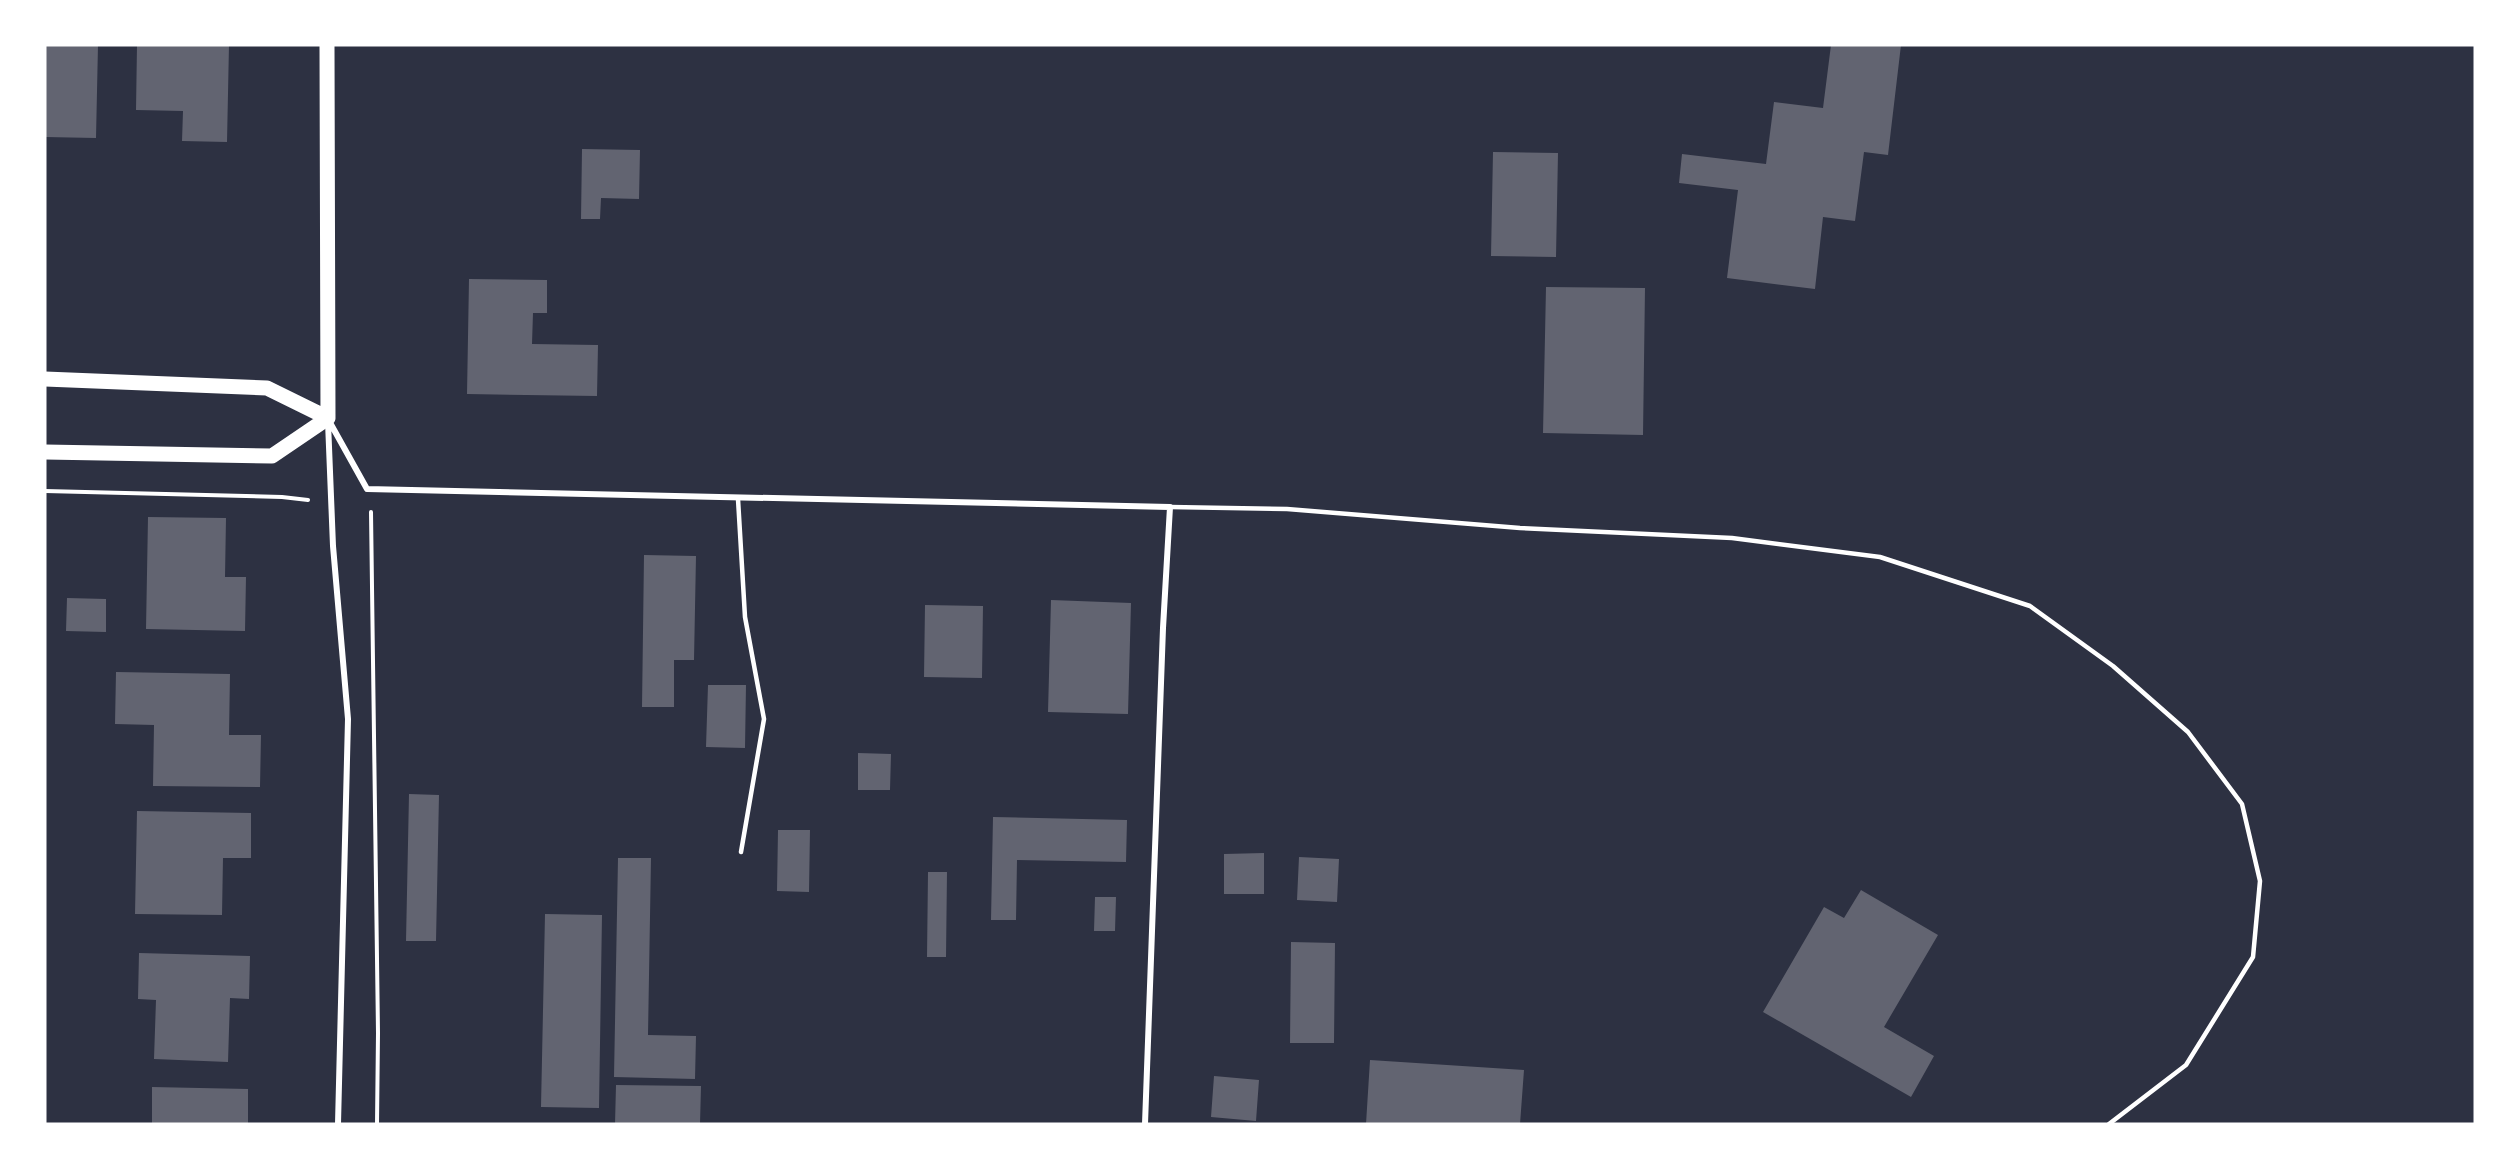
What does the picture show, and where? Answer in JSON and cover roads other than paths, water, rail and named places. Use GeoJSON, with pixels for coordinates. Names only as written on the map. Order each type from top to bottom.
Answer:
{"type":"FeatureCollection","features":[{"type":"Feature","properties":{"kind":"main road"},"geometry":{"type":"LineString","coordinates":[[327,45],[328,418]]}},
{"type":"Feature","properties":{"kind":"main road"},"geometry":{"type":"LineString","coordinates":[[45,379],[267,388],[328,418]]}},
{"type":"Feature","properties":{"kind":"main road"},"geometry":{"type":"LineString","coordinates":[[45,452],[272,456],[328,418]]}},
{"type":"Feature","properties":{"kind":"street"},"geometry":{"type":"LineString","coordinates":[[328,418],[367,489],[1170,507],[1163,628],[1144,1124]]}},
{"type":"Feature","properties":{"kind":"street"},"geometry":{"type":"LineString","coordinates":[[328,418],[333,546],[348,718],[338,1124]]}},
{"type":"Feature","properties":{"kind":"lane"},"geometry":{"type":"LineString","coordinates":[[738,499],[746,617],[764,719],[741,852]]}},
{"type":"Feature","properties":{"kind":"lane"},"geometry":{"type":"LineString","coordinates":[[1170,507],[1287,509],[1520,528],[1732,538],[1880,557],[2030,606],[2113,666],[2188,732],[2242,804],[2260,881],[2253,957],[2198,1046],[2186,1065],[2109,1124]]}}]}
